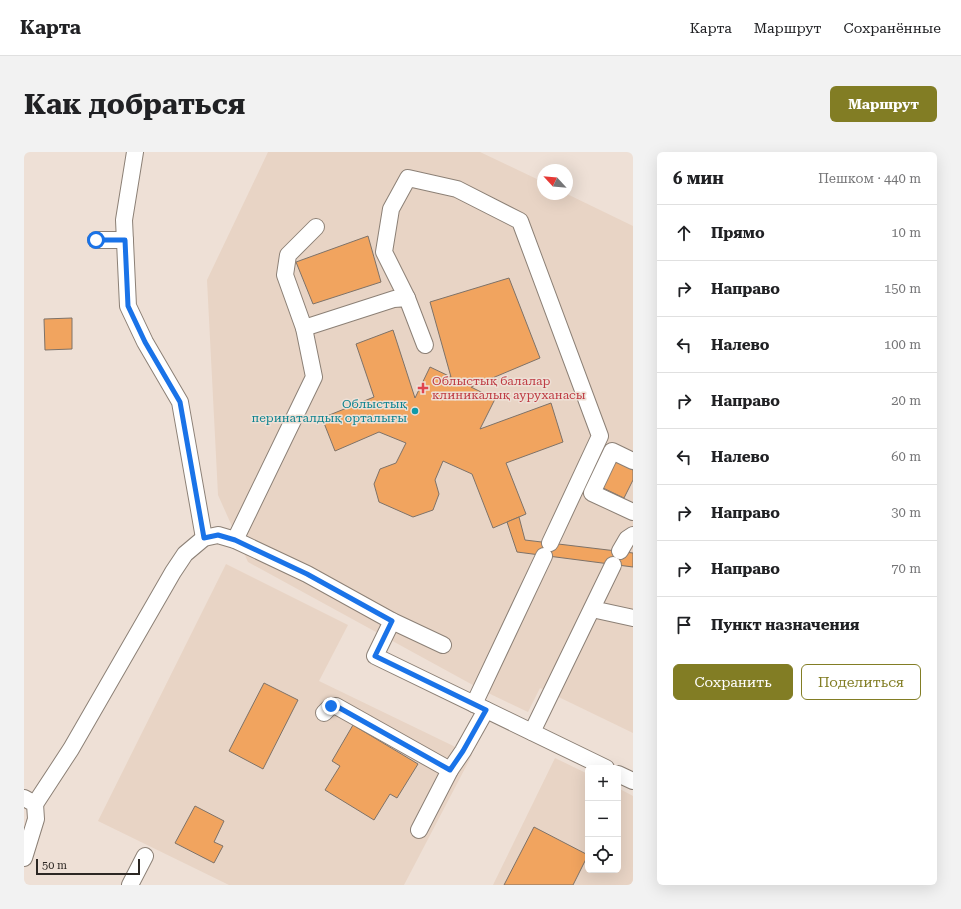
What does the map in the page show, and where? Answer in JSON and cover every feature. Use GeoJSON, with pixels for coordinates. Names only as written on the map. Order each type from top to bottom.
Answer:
{"type":"FeatureCollection","features":[{"type":"Feature","properties":{"kind":"lane"},"geometry":{"type":"LineString","coordinates":[[135,152],[124,220],[128,306],[145,342],[180,402],[204,538]]}},
{"type":"Feature","properties":{"kind":"lane"},"geometry":{"type":"LineString","coordinates":[[419,830],[450,770],[463,751],[547,549],[600,436],[520,220],[457,189],[408,178],[392,209],[384,252],[408,298],[425,345]]}},
{"type":"Feature","properties":{"kind":"lane"},"geometry":{"type":"LineString","coordinates":[[235,540],[314,377],[304,328],[285,275],[288,254],[316,227]]}},
{"type":"Feature","properties":{"kind":"lane"},"geometry":{"type":"LineString","coordinates":[[96,240],[125,240]]}},
{"type":"Feature","properties":{"kind":"lane"},"geometry":{"type":"LineString","coordinates":[[304,328],[394,299],[408,298]]}},
{"type":"Feature","properties":{"kind":"lane"},"geometry":{"type":"LineString","coordinates":[[633,461],[612,451],[592,493],[633,512]]}},
{"type":"Feature","properties":{"kind":"lane"},"geometry":{"type":"LineString","coordinates":[[24,858],[36,819],[30,801],[71,749],[173,572],[185,554],[204,538],[218,535],[235,540],[307,574],[392,621],[443,645]]}},
{"type":"Feature","properties":{"kind":"lane"},"geometry":{"type":"LineString","coordinates":[[532,732],[617,558],[627,539],[633,535]]}},
{"type":"Feature","properties":{"kind":"lane"},"geometry":{"type":"LineString","coordinates":[[592,609],[633,618]]}},
{"type":"Feature","properties":{"kind":"lane"},"geometry":{"type":"LineString","coordinates":[[392,621],[375,656],[600,765]]}},
{"type":"Feature","properties":{"kind":"lane"},"geometry":{"type":"LineString","coordinates":[[324,713],[331,706],[336,706],[450,770]]}},
{"type":"Feature","properties":{"kind":"lane"},"geometry":{"type":"LineString","coordinates":[[621,775],[633,781]]}},
{"type":"Feature","properties":{"kind":"lane"},"geometry":{"type":"LineString","coordinates":[[130,885],[145,856]]}},
{"type":"Feature","properties":{"kind":"shaded area","name":"Облыстық балалар клиникалық ауруханасы"},"geometry":{"type":"Polygon","coordinates":[[[268,152],[480,152],[537,179],[537,200],[573,200],[573,197],[633,226],[633,733],[540,688],[528,712],[482,690],[248,562],[218,495],[207,280],[268,152]]]}},
{"type":"Feature","properties":{"kind":"shaded area"},"geometry":{"type":"Polygon","coordinates":[[[226,564],[348,625],[319,681],[472,755],[404,885],[229,885],[98,821],[226,564]]]}},
{"type":"Feature","properties":{"kind":"shaded area"},"geometry":{"type":"Polygon","coordinates":[[[555,758],[585,773],[585,873],[621,873],[621,790],[633,796],[633,885],[493,885],[555,758]]]}},
{"type":"Feature","properties":{"kind":"building"},"geometry":{"type":"Polygon","coordinates":[[[368,236],[381,282],[313,304],[296,262],[368,236]]]}},
{"type":"Feature","properties":{"kind":"building","name":"Облыстық перинаталдық орталығы"},"geometry":{"type":"Polygon","coordinates":[[[509,278],[540,358],[471,387],[495,399],[480,429],[551,403],[563,442],[506,463],[526,514],[493,528],[472,474],[443,461],[435,480],[439,494],[433,510],[413,517],[379,502],[374,484],[380,469],[396,463],[406,443],[379,432],[335,451],[322,418],[374,397],[356,344],[393,330],[415,398],[430,367],[451,377],[430,302],[509,278]]]}},
{"type":"Feature","properties":{"kind":"building"},"geometry":{"type":"Polygon","coordinates":[[[72,318],[72,349],[45,350],[44,319],[72,318]]]}},
{"type":"Feature","properties":{"kind":"building"},"geometry":{"type":"Polygon","coordinates":[[[614,461],[633,470],[633,480],[624,498],[601,487],[614,461]]]}},
{"type":"Feature","properties":{"kind":"building"},"geometry":{"type":"Polygon","coordinates":[[[519,517],[525,540],[633,553],[633,567],[517,552],[507,522],[519,517]]]}},
{"type":"Feature","properties":{"kind":"building"},"geometry":{"type":"Polygon","coordinates":[[[264,683],[298,700],[263,769],[229,751],[264,683]]]}},
{"type":"Feature","properties":{"kind":"building"},"geometry":{"type":"Polygon","coordinates":[[[353,725],[418,764],[397,798],[390,794],[374,820],[325,790],[340,766],[332,761],[353,725]]]}},
{"type":"Feature","properties":{"kind":"building"},"geometry":{"type":"Polygon","coordinates":[[[195,806],[224,821],[214,842],[223,846],[214,863],[175,843],[195,806]]]}},
{"type":"Feature","properties":{"kind":"building"},"geometry":{"type":"Polygon","coordinates":[[[534,827],[585,853],[585,861],[573,885],[504,885],[534,827]]]}},
{"type":"Feature","properties":{"kind":"place","name":"Облыстық балалар клиникалық ауруханасы"},"geometry":{"type":"Point","coordinates":[423,388]}},
{"type":"Feature","properties":{"kind":"place","name":"Облыстық перинаталдық орталығы"},"geometry":{"type":"Point","coordinates":[415,411]}},
{"type":"Feature","properties":{"kind":"route"},"geometry":{"type":"LineString","coordinates":[[96,240],[125,240],[128,306],[145,342],[180,402],[204,538],[218,535],[235,540],[307,574],[392,621],[375,656],[486,710],[476,730],[450,770],[336,706],[331,706]]}}]}
